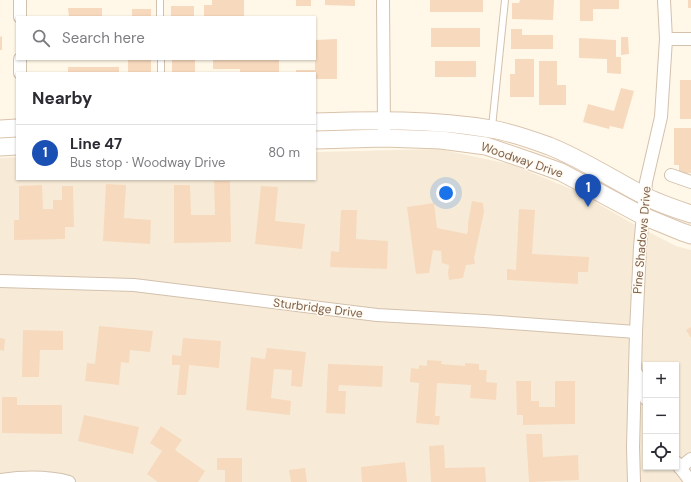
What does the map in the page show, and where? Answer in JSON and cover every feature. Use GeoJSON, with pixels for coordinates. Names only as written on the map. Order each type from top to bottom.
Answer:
{"type":"FeatureCollection","features":[{"type":"Feature","properties":{"kind":"main road","name":"Woodway Drive"},"geometry":{"type":"LineString","coordinates":[[316,122],[384,120],[447,123],[492,129],[550,146],[583,162],[645,196],[691,214]]}},
{"type":"Feature","properties":{"kind":"main road"},"geometry":{"type":"LineString","coordinates":[[0,129],[16,128]]}},
{"type":"Feature","properties":{"kind":"main road","name":"Woodway Drive"},"geometry":{"type":"LineString","coordinates":[[316,140],[384,138],[441,140],[486,146],[554,170],[643,216],[691,235]]}},
{"type":"Feature","properties":{"kind":"main road"},"geometry":{"type":"LineString","coordinates":[[0,147],[16,146]]}},
{"type":"Feature","properties":{"kind":"main road"},"geometry":{"type":"LineString","coordinates":[[582,184],[596,182],[635,200],[645,196]]}},
{"type":"Feature","properties":{"kind":"street"},"geometry":{"type":"LineString","coordinates":[[20,0],[20,16]]}},
{"type":"Feature","properties":{"kind":"street"},"geometry":{"type":"LineString","coordinates":[[383,0],[384,138]]}},
{"type":"Feature","properties":{"kind":"street","name":"Pine Shadows Drive"},"geometry":{"type":"LineString","coordinates":[[634,482],[633,447],[639,270],[646,182],[661,117],[666,39],[664,0]]}},
{"type":"Feature","properties":{"kind":"street"},"geometry":{"type":"LineString","coordinates":[[666,39],[691,38]]}},
{"type":"Feature","properties":{"kind":"street"},"geometry":{"type":"LineString","coordinates":[[20,60],[20,72]]}},
{"type":"Feature","properties":{"kind":"street"},"geometry":{"type":"LineString","coordinates":[[671,175],[691,182]]}},
{"type":"Feature","properties":{"kind":"street","name":"Sturbridge Drive"},"geometry":{"type":"LineString","coordinates":[[0,282],[134,285],[377,315],[636,332]]}},
{"type":"Feature","properties":{"kind":"street"},"geometry":{"type":"LineString","coordinates":[[635,367],[646,398]]}},
{"type":"Feature","properties":{"kind":"street"},"geometry":{"type":"LineString","coordinates":[[679,465],[691,459]]}},
{"type":"Feature","properties":{"kind":"street"},"geometry":{"type":"LineString","coordinates":[[679,466],[691,482]]}},
{"type":"Feature","properties":{"kind":"street"},"geometry":{"type":"LineString","coordinates":[[0,480],[46,478],[69,482]]}},
{"type":"Feature","properties":{"kind":"lane"},"geometry":{"type":"LineString","coordinates":[[160,0],[160,16]]}},
{"type":"Feature","properties":{"kind":"lane"},"geometry":{"type":"LineString","coordinates":[[492,129],[505,0]]}},
{"type":"Feature","properties":{"kind":"lane"},"geometry":{"type":"LineString","coordinates":[[161,60],[161,72]]}},
{"type":"Feature","properties":{"kind":"shaded area"},"geometry":{"type":"Polygon","coordinates":[[[439,149],[513,165],[576,191],[676,246],[691,250],[691,482],[0,482],[0,158],[16,157],[16,180],[316,180],[316,152],[439,149]]]}},
{"type":"Feature","properties":{"kind":"building"},"geometry":{"type":"Polygon","coordinates":[[[212,0],[244,0],[244,16],[204,16],[204,5],[212,5],[212,0]]]}},
{"type":"Feature","properties":{"kind":"building"},"geometry":{"type":"Polygon","coordinates":[[[296,0],[311,0],[311,6],[296,6],[296,0]]]}},
{"type":"Feature","properties":{"kind":"building"},"geometry":{"type":"Polygon","coordinates":[[[325,0],[355,0],[355,6],[325,5],[325,0]]]}},
{"type":"Feature","properties":{"kind":"building"},"geometry":{"type":"Polygon","coordinates":[[[430,0],[483,0],[483,12],[430,12],[430,0]]]}},
{"type":"Feature","properties":{"kind":"building"},"geometry":{"type":"Polygon","coordinates":[[[520,0],[554,0],[553,20],[512,19],[512,3],[519,3],[520,0]]]}},
{"type":"Feature","properties":{"kind":"building"},"geometry":{"type":"Polygon","coordinates":[[[580,0],[619,0],[619,9],[593,9],[593,21],[580,21],[580,0]]]}},
{"type":"Feature","properties":{"kind":"building"},"geometry":{"type":"Polygon","coordinates":[[[688,0],[691,0],[691,8],[688,8],[688,0]]]}},
{"type":"Feature","properties":{"kind":"building"},"geometry":{"type":"Polygon","coordinates":[[[171,6],[194,6],[194,16],[171,16],[171,6]]]}},
{"type":"Feature","properties":{"kind":"building"},"geometry":{"type":"Polygon","coordinates":[[[68,8],[102,8],[102,16],[69,16],[68,8]]]}},
{"type":"Feature","properties":{"kind":"building"},"geometry":{"type":"Polygon","coordinates":[[[132,9],[151,9],[151,16],[132,16],[132,9]]]}},
{"type":"Feature","properties":{"kind":"building"},"geometry":{"type":"Polygon","coordinates":[[[431,28],[480,28],[480,47],[431,47],[431,28]]]}},
{"type":"Feature","properties":{"kind":"building"},"geometry":{"type":"Polygon","coordinates":[[[511,29],[522,29],[522,35],[553,35],[553,49],[511,49],[511,29]]]}},
{"type":"Feature","properties":{"kind":"building"},"geometry":{"type":"Polygon","coordinates":[[[2,36],[2,50],[0,50],[0,37],[2,36]]]}},
{"type":"Feature","properties":{"kind":"building"},"geometry":{"type":"Polygon","coordinates":[[[621,37],[628,37],[629,54],[621,55],[621,37]]]}},
{"type":"Feature","properties":{"kind":"building"},"geometry":{"type":"Polygon","coordinates":[[[579,38],[616,40],[616,57],[621,57],[621,74],[607,73],[607,59],[579,58],[579,38]]]}},
{"type":"Feature","properties":{"kind":"building"},"geometry":{"type":"Polygon","coordinates":[[[337,39],[337,79],[316,79],[316,72],[296,72],[296,70],[315,70],[316,40],[337,39]]]}},
{"type":"Feature","properties":{"kind":"building"},"geometry":{"type":"Polygon","coordinates":[[[515,59],[534,59],[534,97],[510,97],[510,74],[515,74],[515,59]]]}},
{"type":"Feature","properties":{"kind":"building"},"geometry":{"type":"Polygon","coordinates":[[[128,60],[151,60],[151,72],[128,72],[128,60]]]}},
{"type":"Feature","properties":{"kind":"building"},"geometry":{"type":"Polygon","coordinates":[[[172,60],[195,60],[195,72],[172,72],[172,60]]]}},
{"type":"Feature","properties":{"kind":"building"},"geometry":{"type":"Polygon","coordinates":[[[213,60],[279,60],[279,72],[240,72],[240,69],[213,69],[213,60]]]}},
{"type":"Feature","properties":{"kind":"building"},"geometry":{"type":"Polygon","coordinates":[[[435,61],[476,61],[476,77],[435,77],[435,61]]]}},
{"type":"Feature","properties":{"kind":"building"},"geometry":{"type":"Polygon","coordinates":[[[539,61],[557,61],[557,85],[566,85],[566,105],[539,105],[539,61]]]}},
{"type":"Feature","properties":{"kind":"building"},"geometry":{"type":"Polygon","coordinates":[[[68,67],[119,67],[119,72],[68,72],[68,67]]]}},
{"type":"Feature","properties":{"kind":"building"},"geometry":{"type":"Polygon","coordinates":[[[680,80],[691,80],[691,119],[680,119],[680,80]]]}},
{"type":"Feature","properties":{"kind":"building"},"geometry":{"type":"Polygon","coordinates":[[[621,88],[634,91],[623,129],[610,126],[609,129],[583,122],[588,104],[614,111],[621,88]]]}},
{"type":"Feature","properties":{"kind":"building"},"geometry":{"type":"Polygon","coordinates":[[[674,128],[691,128],[691,173],[679,173],[679,165],[674,165],[674,128]]]}},
{"type":"Feature","properties":{"kind":"building"},"geometry":{"type":"Polygon","coordinates":[[[214,181],[230,181],[231,242],[174,243],[174,185],[190,185],[191,215],[215,215],[214,181]]]}},
{"type":"Feature","properties":{"kind":"building"},"geometry":{"type":"Polygon","coordinates":[[[106,184],[126,185],[124,218],[151,220],[150,244],[103,241],[106,184]]]}},
{"type":"Feature","properties":{"kind":"building"},"geometry":{"type":"Polygon","coordinates":[[[42,185],[43,209],[53,209],[53,200],[62,200],[62,186],[73,186],[74,227],[65,227],[65,239],[14,240],[14,220],[19,220],[19,186],[42,185]]]}},
{"type":"Feature","properties":{"kind":"building"},"geometry":{"type":"Polygon","coordinates":[[[261,186],[278,187],[275,221],[305,224],[302,249],[255,244],[261,186]]]}},
{"type":"Feature","properties":{"kind":"building"},"geometry":{"type":"Polygon","coordinates":[[[472,201],[483,203],[484,212],[474,258],[475,264],[466,265],[463,278],[449,280],[449,265],[442,263],[441,251],[433,250],[429,273],[416,274],[407,207],[434,203],[437,228],[467,234],[472,201]]]}},
{"type":"Feature","properties":{"kind":"building"},"geometry":{"type":"Polygon","coordinates":[[[519,209],[535,210],[532,254],[589,257],[588,272],[578,272],[578,284],[507,280],[507,269],[516,270],[519,209]]]}},
{"type":"Feature","properties":{"kind":"building"},"geometry":{"type":"Polygon","coordinates":[[[341,210],[357,210],[356,239],[388,241],[387,269],[330,267],[331,251],[339,252],[341,210]]]}},
{"type":"Feature","properties":{"kind":"building"},"geometry":{"type":"Polygon","coordinates":[[[99,326],[153,331],[150,352],[130,350],[129,363],[121,362],[119,385],[85,381],[87,363],[95,364],[99,326]]]}},
{"type":"Feature","properties":{"kind":"building"},"geometry":{"type":"Polygon","coordinates":[[[691,327],[691,338],[686,330],[691,327]]]}},
{"type":"Feature","properties":{"kind":"building"},"geometry":{"type":"Polygon","coordinates":[[[23,330],[63,331],[63,350],[40,350],[39,377],[22,377],[23,330]]]}},
{"type":"Feature","properties":{"kind":"building"},"geometry":{"type":"Polygon","coordinates":[[[0,338],[5,339],[4,351],[0,350],[0,338]]]}},
{"type":"Feature","properties":{"kind":"building"},"geometry":{"type":"Polygon","coordinates":[[[183,338],[221,341],[219,368],[189,365],[186,395],[177,395],[180,365],[172,365],[172,355],[181,356],[183,338]]]}},
{"type":"Feature","properties":{"kind":"building"},"geometry":{"type":"Polygon","coordinates":[[[267,348],[306,352],[302,387],[291,386],[292,370],[274,369],[271,398],[291,401],[290,415],[246,410],[251,357],[265,359],[267,348]]]}},
{"type":"Feature","properties":{"kind":"building"},"geometry":{"type":"Polygon","coordinates":[[[427,360],[442,361],[441,364],[465,366],[465,363],[479,364],[479,370],[487,370],[486,382],[497,383],[496,400],[470,398],[471,385],[437,383],[435,416],[440,416],[439,425],[416,423],[419,383],[410,382],[411,368],[419,369],[419,365],[427,366],[427,360]]]}},
{"type":"Feature","properties":{"kind":"building"},"geometry":{"type":"Polygon","coordinates":[[[328,364],[383,366],[382,387],[339,385],[338,391],[346,391],[345,414],[326,413],[328,364]]]}},
{"type":"Feature","properties":{"kind":"building"},"geometry":{"type":"Polygon","coordinates":[[[516,381],[531,381],[531,401],[539,401],[539,407],[555,407],[555,381],[575,381],[575,424],[523,425],[523,415],[517,415],[516,381]]]}},
{"type":"Feature","properties":{"kind":"building"},"geometry":{"type":"Polygon","coordinates":[[[2,397],[17,397],[17,405],[62,405],[62,434],[2,433],[2,397]]]}},
{"type":"Feature","properties":{"kind":"building"},"geometry":{"type":"Polygon","coordinates":[[[84,415],[139,427],[133,454],[78,441],[84,415]]]}},
{"type":"Feature","properties":{"kind":"building"},"geometry":{"type":"Polygon","coordinates":[[[161,426],[182,440],[175,450],[205,471],[198,482],[158,482],[147,474],[162,451],[150,443],[161,426]]]}},
{"type":"Feature","properties":{"kind":"building"},"geometry":{"type":"Polygon","coordinates":[[[526,434],[542,434],[543,457],[578,455],[579,480],[529,482],[526,434]]]}},
{"type":"Feature","properties":{"kind":"building"},"geometry":{"type":"Polygon","coordinates":[[[444,445],[445,468],[485,467],[486,482],[431,482],[429,446],[444,445]]]}},
{"type":"Feature","properties":{"kind":"building"},"geometry":{"type":"Polygon","coordinates":[[[217,458],[242,458],[242,482],[225,482],[225,470],[217,470],[217,458]]]}},
{"type":"Feature","properties":{"kind":"building"},"geometry":{"type":"Polygon","coordinates":[[[405,462],[407,482],[362,482],[361,467],[405,462]]]}},
{"type":"Feature","properties":{"kind":"building"},"geometry":{"type":"Polygon","coordinates":[[[305,468],[307,482],[291,482],[289,470],[305,468]]]}},
{"type":"Feature","properties":{"kind":"place","name":"Line 47"},"geometry":{"type":"Point","coordinates":[588,207]}}]}
